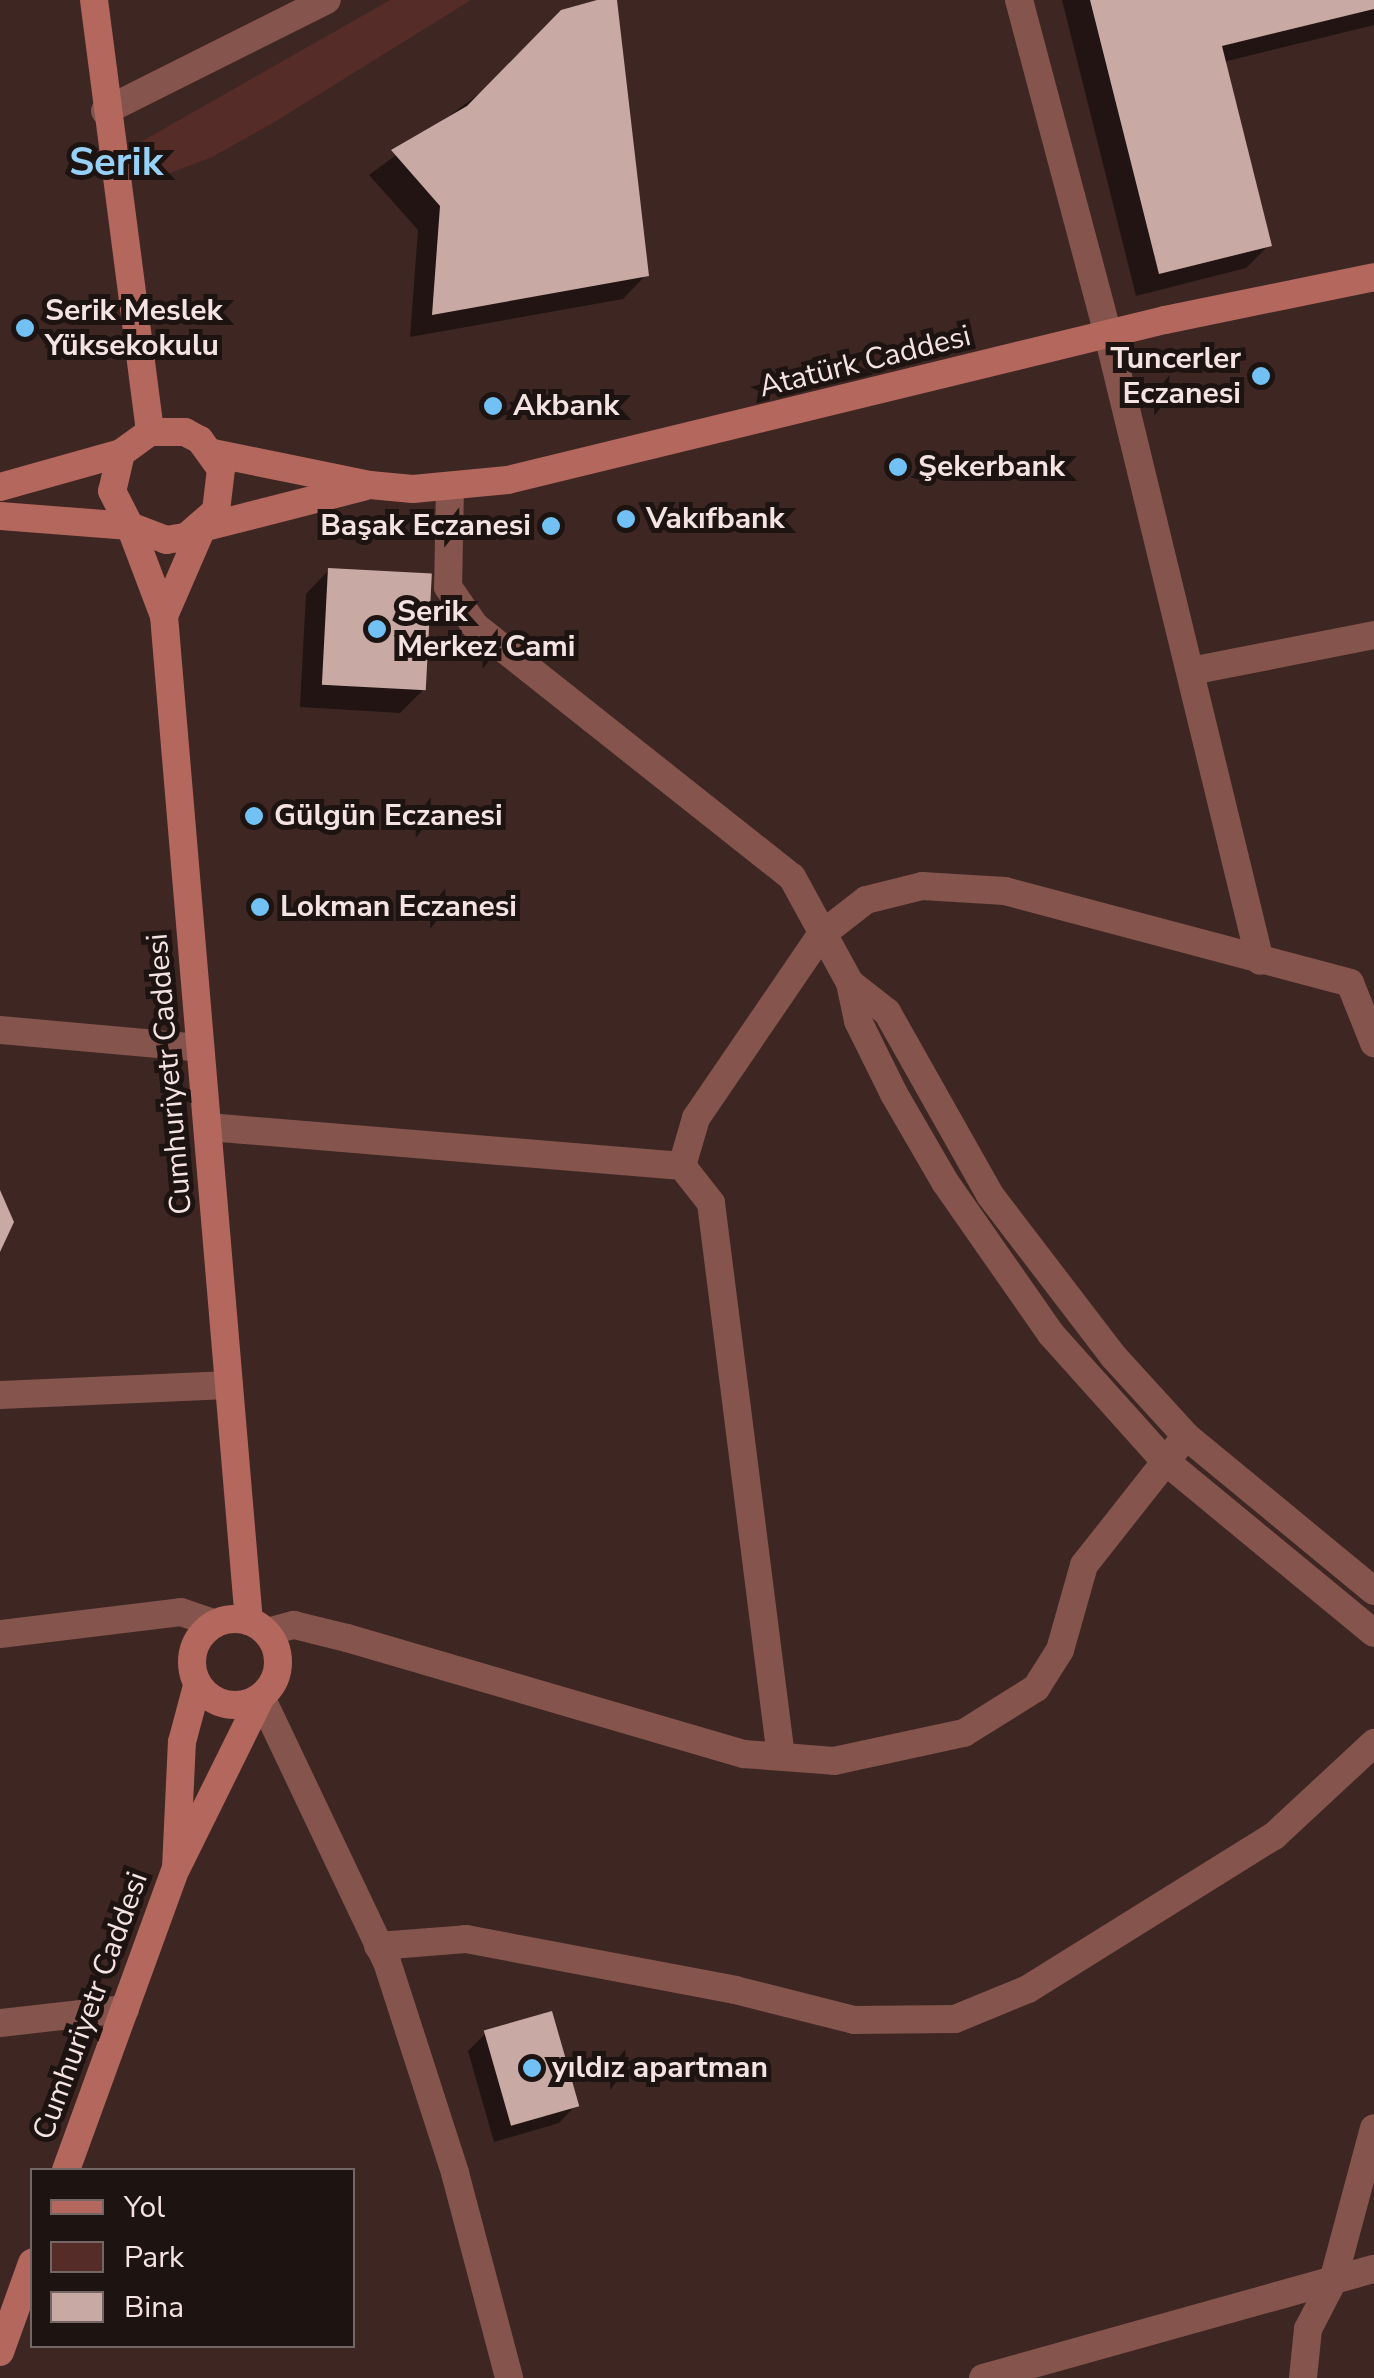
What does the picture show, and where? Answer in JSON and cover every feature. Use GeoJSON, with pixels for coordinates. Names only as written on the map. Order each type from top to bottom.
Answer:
{"type":"FeatureCollection","features":[{"type":"Feature","properties":{"kind":"main road"},"geometry":{"type":"LineString","coordinates":[[94,0],[105,111],[150,432]]}},
{"type":"Feature","properties":{"kind":"main road","name":"Atatürk Caddesi"},"geometry":{"type":"LineString","coordinates":[[213,453],[370,485],[450,487],[527,476],[1108,335],[1374,277]]}},
{"type":"Feature","properties":{"kind":"main road"},"geometry":{"type":"LineString","coordinates":[[0,487],[122,454],[150,432],[184,432],[213,453],[222,491],[164,616]]}},
{"type":"Feature","properties":{"kind":"main road"},"geometry":{"type":"LineString","coordinates":[[122,454],[112,491],[130,526]]}},
{"type":"Feature","properties":{"kind":"main road","name":"Atatürk Caddesi"},"geometry":{"type":"LineString","coordinates":[[202,528],[370,485]]}},
{"type":"Feature","properties":{"kind":"main road"},"geometry":{"type":"LineString","coordinates":[[0,516],[130,526],[166,540],[202,528]]}},
{"type":"Feature","properties":{"kind":"main road","name":"Cumhuriyetr Caddesi"},"geometry":{"type":"LineString","coordinates":[[130,526],[164,616],[245,1574],[239,1624]]}},
{"type":"Feature","properties":{"kind":"main road"},"geometry":{"type":"LineString","coordinates":[[176,1868],[261,1697],[278,1658],[239,1624],[190,1658],[198,1686],[234,1706],[261,1697]]}},
{"type":"Feature","properties":{"kind":"main road","name":"Cumhuriyetr Caddesi"},"geometry":{"type":"LineString","coordinates":[[67,2168],[176,1868],[182,1742],[198,1686]]}},
{"type":"Feature","properties":{"kind":"main road"},"geometry":{"type":"LineString","coordinates":[[0,2352],[30,2269]]}},
{"type":"Feature","properties":{"kind":"street"},"geometry":{"type":"LineString","coordinates":[[105,111],[327,0]]}},
{"type":"Feature","properties":{"kind":"street"},"geometry":{"type":"LineString","coordinates":[[1019,0],[1108,335],[1260,961]]}},
{"type":"Feature","properties":{"kind":"street"},"geometry":{"type":"LineString","coordinates":[[450,487],[448,587],[475,626],[792,877],[850,983],[858,1021],[880,1065],[966,1214],[1051,1334],[1164,1460],[1374,1633]]}},
{"type":"Feature","properties":{"kind":"street"},"geometry":{"type":"LineString","coordinates":[[1191,671],[1374,635]]}},
{"type":"Feature","properties":{"kind":"street"},"geometry":{"type":"LineString","coordinates":[[682,1166],[696,1118],[822,934],[866,900],[922,886],[1005,890],[1173,931],[1260,961],[1362,979],[1374,1043]]}},
{"type":"Feature","properties":{"kind":"street"},"geometry":{"type":"LineString","coordinates":[[850,983],[886,1012],[916,1074],[1029,1250],[1186,1436],[1374,1591]]}},
{"type":"Feature","properties":{"kind":"street"},"geometry":{"type":"LineString","coordinates":[[0,1030],[200,1048]]}},
{"type":"Feature","properties":{"kind":"street"},"geometry":{"type":"LineString","coordinates":[[208,1127],[682,1166],[711,1203],[782,1757]]}},
{"type":"Feature","properties":{"kind":"street"},"geometry":{"type":"LineString","coordinates":[[0,1396],[230,1385]]}},
{"type":"Feature","properties":{"kind":"street"},"geometry":{"type":"LineString","coordinates":[[0,1634],[180,1612],[239,1624],[294,1625],[744,1754],[834,1761],[964,1733],[1036,1688],[1060,1650],[1084,1565],[1186,1436]]}},
{"type":"Feature","properties":{"kind":"street"},"geometry":{"type":"LineString","coordinates":[[261,1697],[378,1946],[455,2173],[510,2378]]}},
{"type":"Feature","properties":{"kind":"street"},"geometry":{"type":"LineString","coordinates":[[378,1946],[466,1938],[735,1990],[854,2020],[955,2020],[1028,1989],[1274,1836],[1374,1743]]}},
{"type":"Feature","properties":{"kind":"street"},"geometry":{"type":"LineString","coordinates":[[0,2022],[125,2009]]}},
{"type":"Feature","properties":{"kind":"street"},"geometry":{"type":"LineString","coordinates":[[1303,2378],[1308,2330],[1333,2280],[1374,2128]]}},
{"type":"Feature","properties":{"kind":"street"},"geometry":{"type":"LineString","coordinates":[[983,2378],[1374,2269]]}},
{"type":"Feature","properties":{"kind":"green space"},"geometry":{"type":"Polygon","coordinates":[[[390,0],[471,0],[273,123],[212,157],[149,181],[132,147],[390,0]]]}},
{"type":"Feature","properties":{"kind":"building"},"geometry":{"type":"Polygon","coordinates":[[[597,0],[617,0],[649,276],[432,315],[440,206],[391,150],[467,106],[561,10],[597,0]]]}},
{"type":"Feature","properties":{"kind":"building"},"geometry":{"type":"Polygon","coordinates":[[[1090,0],[1374,0],[1374,9],[1222,46],[1272,246],[1159,274],[1090,0]]]}},
{"type":"Feature","properties":{"kind":"building","name":"Serik Merkez Cami"},"geometry":{"type":"Polygon","coordinates":[[[328,568],[432,573],[426,690],[322,685],[328,568]]]}},
{"type":"Feature","properties":{"kind":"building"},"geometry":{"type":"Polygon","coordinates":[[[0,1190],[14,1222],[0,1252],[0,1190]]]}},
{"type":"Feature","properties":{"kind":"building","name":"yıldız apartman"},"geometry":{"type":"Polygon","coordinates":[[[552,2011],[579,2106],[511,2126],[484,2031],[552,2011]]]}},
{"type":"Feature","properties":{"kind":"place","name":"Serik Meslek Yüksekokulu"},"geometry":{"type":"Point","coordinates":[25,328]}},
{"type":"Feature","properties":{"kind":"place","name":"Tuncerler Eczanesi"},"geometry":{"type":"Point","coordinates":[1261,376]}},
{"type":"Feature","properties":{"kind":"place","name":"Akbank"},"geometry":{"type":"Point","coordinates":[493,406]}},
{"type":"Feature","properties":{"kind":"place","name":"Şekerbank"},"geometry":{"type":"Point","coordinates":[898,467]}},
{"type":"Feature","properties":{"kind":"place","name":"Vakıfbank"},"geometry":{"type":"Point","coordinates":[626,519]}},
{"type":"Feature","properties":{"kind":"place","name":"Başak Eczanesi"},"geometry":{"type":"Point","coordinates":[551,526]}},
{"type":"Feature","properties":{"kind":"place","name":"Serik Merkez Cami"},"geometry":{"type":"Point","coordinates":[377,629]}},
{"type":"Feature","properties":{"kind":"place","name":"Gülgün Eczanesi"},"geometry":{"type":"Point","coordinates":[254,816]}},
{"type":"Feature","properties":{"kind":"place","name":"Lokman Eczanesi"},"geometry":{"type":"Point","coordinates":[260,907]}},
{"type":"Feature","properties":{"kind":"place","name":"yıldız apartman"},"geometry":{"type":"Point","coordinates":[532,2068]}},
{"type":"Feature","properties":{"kind":"district","name":"Serik"},"geometry":{"type":"Point","coordinates":[116,162]}}]}
